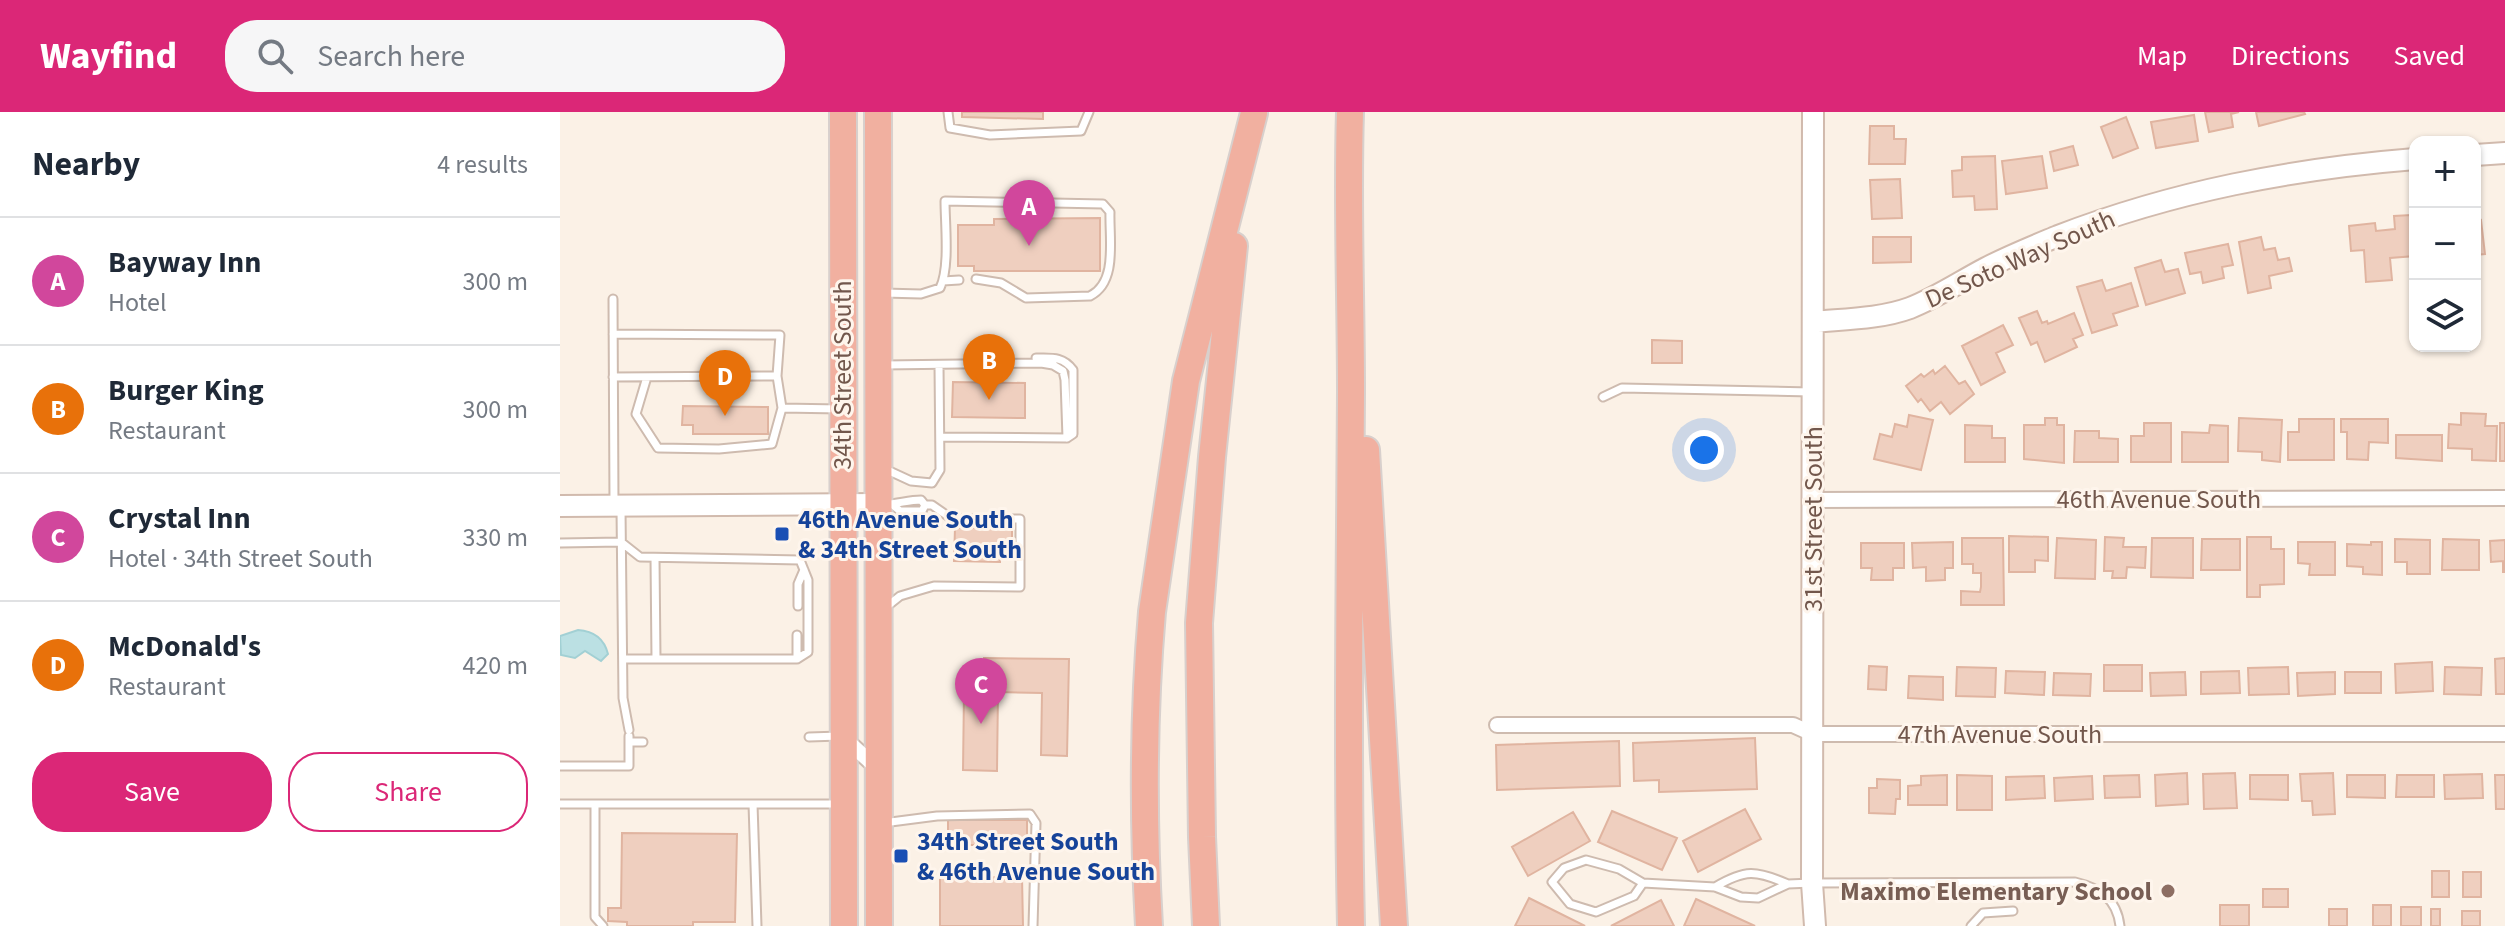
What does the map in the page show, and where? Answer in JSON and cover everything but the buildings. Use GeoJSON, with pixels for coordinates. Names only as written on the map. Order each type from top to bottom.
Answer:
{"type":"FeatureCollection","features":[{"type":"Feature","properties":{"kind":"highway","name":"34th Street South"},"geometry":{"type":"LineString","coordinates":[[843,112],[844,926]]}},
{"type":"Feature","properties":{"kind":"highway"},"geometry":{"type":"LineString","coordinates":[[862,112],[864,146],[878,175]]}},
{"type":"Feature","properties":{"kind":"highway","name":"34th Street South"},"geometry":{"type":"LineString","coordinates":[[878,112],[878,466],[885,504],[878,615],[879,926]]}},
{"type":"Feature","properties":{"kind":"highway"},"geometry":{"type":"LineString","coordinates":[[1149,926],[1145,861],[1152,612],[1186,381],[1254,112]]}},
{"type":"Feature","properties":{"kind":"highway"},"geometry":{"type":"LineString","coordinates":[[1206,926],[1199,623],[1224,338],[1254,112]]}},
{"type":"Feature","properties":{"kind":"highway"},"geometry":{"type":"LineString","coordinates":[[1350,112],[1347,193],[1351,388],[1347,696],[1351,926]]}},
{"type":"Feature","properties":{"kind":"highway"},"geometry":{"type":"LineString","coordinates":[[1351,388],[1366,446],[1394,926]]}},
{"type":"Feature","properties":{"kind":"highway"},"geometry":{"type":"LineString","coordinates":[[1138,926],[1145,861]]}},
{"type":"Feature","properties":{"kind":"street","name":"31st Street South"},"geometry":{"type":"LineString","coordinates":[[1813,112],[1812,883],[1815,926]]}},
{"type":"Feature","properties":{"kind":"street"},"geometry":{"type":"LineString","coordinates":[[2481,155],[2505,153]]}},
{"type":"Feature","properties":{"kind":"street","name":"De Soto Way South"},"geometry":{"type":"LineString","coordinates":[[1813,322],[1861,318],[1910,308],[1988,267],[2043,243],[2144,206],[2232,183],[2409,160]]}},
{"type":"Feature","properties":{"kind":"street","name":"46th Avenue South"},"geometry":{"type":"LineString","coordinates":[[1812,500],[2505,498]]}},
{"type":"Feature","properties":{"kind":"street"},"geometry":{"type":"LineString","coordinates":[[560,506],[885,504]]}},
{"type":"Feature","properties":{"kind":"street","name":"47th Avenue South"},"geometry":{"type":"LineString","coordinates":[[1497,725],[1793,725],[1813,734],[2505,734]]}},
{"type":"Feature","properties":{"kind":"street"},"geometry":{"type":"LineString","coordinates":[[843,736],[878,769]]}},
{"type":"Feature","properties":{"kind":"lane"},"geometry":{"type":"LineString","coordinates":[[948,112],[950,128],[990,135],[1081,131],[1089,112]]}},
{"type":"Feature","properties":{"kind":"lane"},"geometry":{"type":"LineString","coordinates":[[878,293],[921,294],[940,288],[943,281],[945,201],[1108,206],[1108,278],[1098,293],[1090,296],[1026,298],[1001,283],[976,279]]}},
{"type":"Feature","properties":{"kind":"lane"},"geometry":{"type":"LineString","coordinates":[[943,281],[959,280]]}},
{"type":"Feature","properties":{"kind":"lane"},"geometry":{"type":"LineString","coordinates":[[560,766],[629,766],[629,736],[623,698],[613,299]]}},
{"type":"Feature","properties":{"kind":"lane"},"geometry":{"type":"LineString","coordinates":[[613,334],[780,335],[777,376],[782,408],[772,444],[719,449],[658,448],[636,414],[647,377]]}},
{"type":"Feature","properties":{"kind":"lane"},"geometry":{"type":"LineString","coordinates":[[878,365],[1053,365],[1063,371],[1067,438],[940,437]]}},
{"type":"Feature","properties":{"kind":"lane"},"geometry":{"type":"LineString","coordinates":[[878,466],[911,481],[932,483],[940,470],[939,365]]}},
{"type":"Feature","properties":{"kind":"lane"},"geometry":{"type":"LineString","coordinates":[[613,377],[777,376]]}},
{"type":"Feature","properties":{"kind":"lane"},"geometry":{"type":"LineString","coordinates":[[1603,397],[1622,388],[1813,392]]}},
{"type":"Feature","properties":{"kind":"lane"},"geometry":{"type":"LineString","coordinates":[[782,408],[842,410]]}},
{"type":"Feature","properties":{"kind":"lane"},"geometry":{"type":"LineString","coordinates":[[878,615],[900,596],[925,587],[1020,587],[1020,519],[952,519],[929,505],[922,511],[900,511],[885,504]]}},
{"type":"Feature","properties":{"kind":"lane"},"geometry":{"type":"LineString","coordinates":[[560,543],[621,542],[640,557],[800,560],[808,580],[808,652],[797,659],[623,659]]}},
{"type":"Feature","properties":{"kind":"lane"},"geometry":{"type":"LineString","coordinates":[[655,558],[656,659]]}},
{"type":"Feature","properties":{"kind":"lane"},"geometry":{"type":"LineString","coordinates":[[798,606],[798,584],[804,570]]}},
{"type":"Feature","properties":{"kind":"lane"},"geometry":{"type":"LineString","coordinates":[[797,635],[797,659]]}},
{"type":"Feature","properties":{"kind":"lane"},"geometry":{"type":"LineString","coordinates":[[629,736],[643,742]]}},
{"type":"Feature","properties":{"kind":"lane"},"geometry":{"type":"LineString","coordinates":[[809,737],[843,736]]}},
{"type":"Feature","properties":{"kind":"lane"},"geometry":{"type":"LineString","coordinates":[[560,804],[843,804]]}},
{"type":"Feature","properties":{"kind":"lane"},"geometry":{"type":"LineString","coordinates":[[595,804],[595,917],[603,926]]}},
{"type":"Feature","properties":{"kind":"lane"},"geometry":{"type":"LineString","coordinates":[[753,804],[757,926]]}},
{"type":"Feature","properties":{"kind":"lane"},"geometry":{"type":"LineString","coordinates":[[879,823],[937,816],[1030,814],[1036,823],[1033,926]]}},
{"type":"Feature","properties":{"kind":"lane"},"geometry":{"type":"LineString","coordinates":[[1643,883],[1634,896],[1596,912],[1570,904],[1552,882],[1564,868],[1586,860],[1619,869],[1643,883],[1715,887],[1741,897],[1758,898],[1788,884],[2058,882],[2092,886],[2109,897],[2118,912],[2120,926]]}},
{"type":"Feature","properties":{"kind":"lane"},"geometry":{"type":"LineString","coordinates":[[1715,887],[1733,876],[1748,872],[1763,873],[1788,884]]}},
{"type":"Feature","properties":{"kind":"lane"},"geometry":{"type":"LineString","coordinates":[[1971,926],[1983,913],[2013,911]]}},
{"type":"Feature","properties":{"kind":"water"},"geometry":{"type":"Polygon","coordinates":[[[578,630],[593,634],[604,644],[608,654],[601,661],[585,651],[575,658],[561,655],[560,636],[578,630]]]}},
{"type":"Feature","properties":{"kind":"place","name":"Bayway Inn"},"geometry":{"type":"Point","coordinates":[1029,246]}},
{"type":"Feature","properties":{"kind":"place","name":"Burger King"},"geometry":{"type":"Point","coordinates":[989,400]}},
{"type":"Feature","properties":{"kind":"place","name":"McDonald's"},"geometry":{"type":"Point","coordinates":[725,416]}},
{"type":"Feature","properties":{"kind":"place","name":"46th Avenue South & 34th Street South"},"geometry":{"type":"Point","coordinates":[782,534]}},
{"type":"Feature","properties":{"kind":"place","name":"Crystal Inn"},"geometry":{"type":"Point","coordinates":[981,724]}},
{"type":"Feature","properties":{"kind":"place","name":"34th Street South & 46th Avenue South"},"geometry":{"type":"Point","coordinates":[901,856]}},
{"type":"Feature","properties":{"kind":"place","name":"Maximo Elementary School"},"geometry":{"type":"Point","coordinates":[2168,891]}}]}
